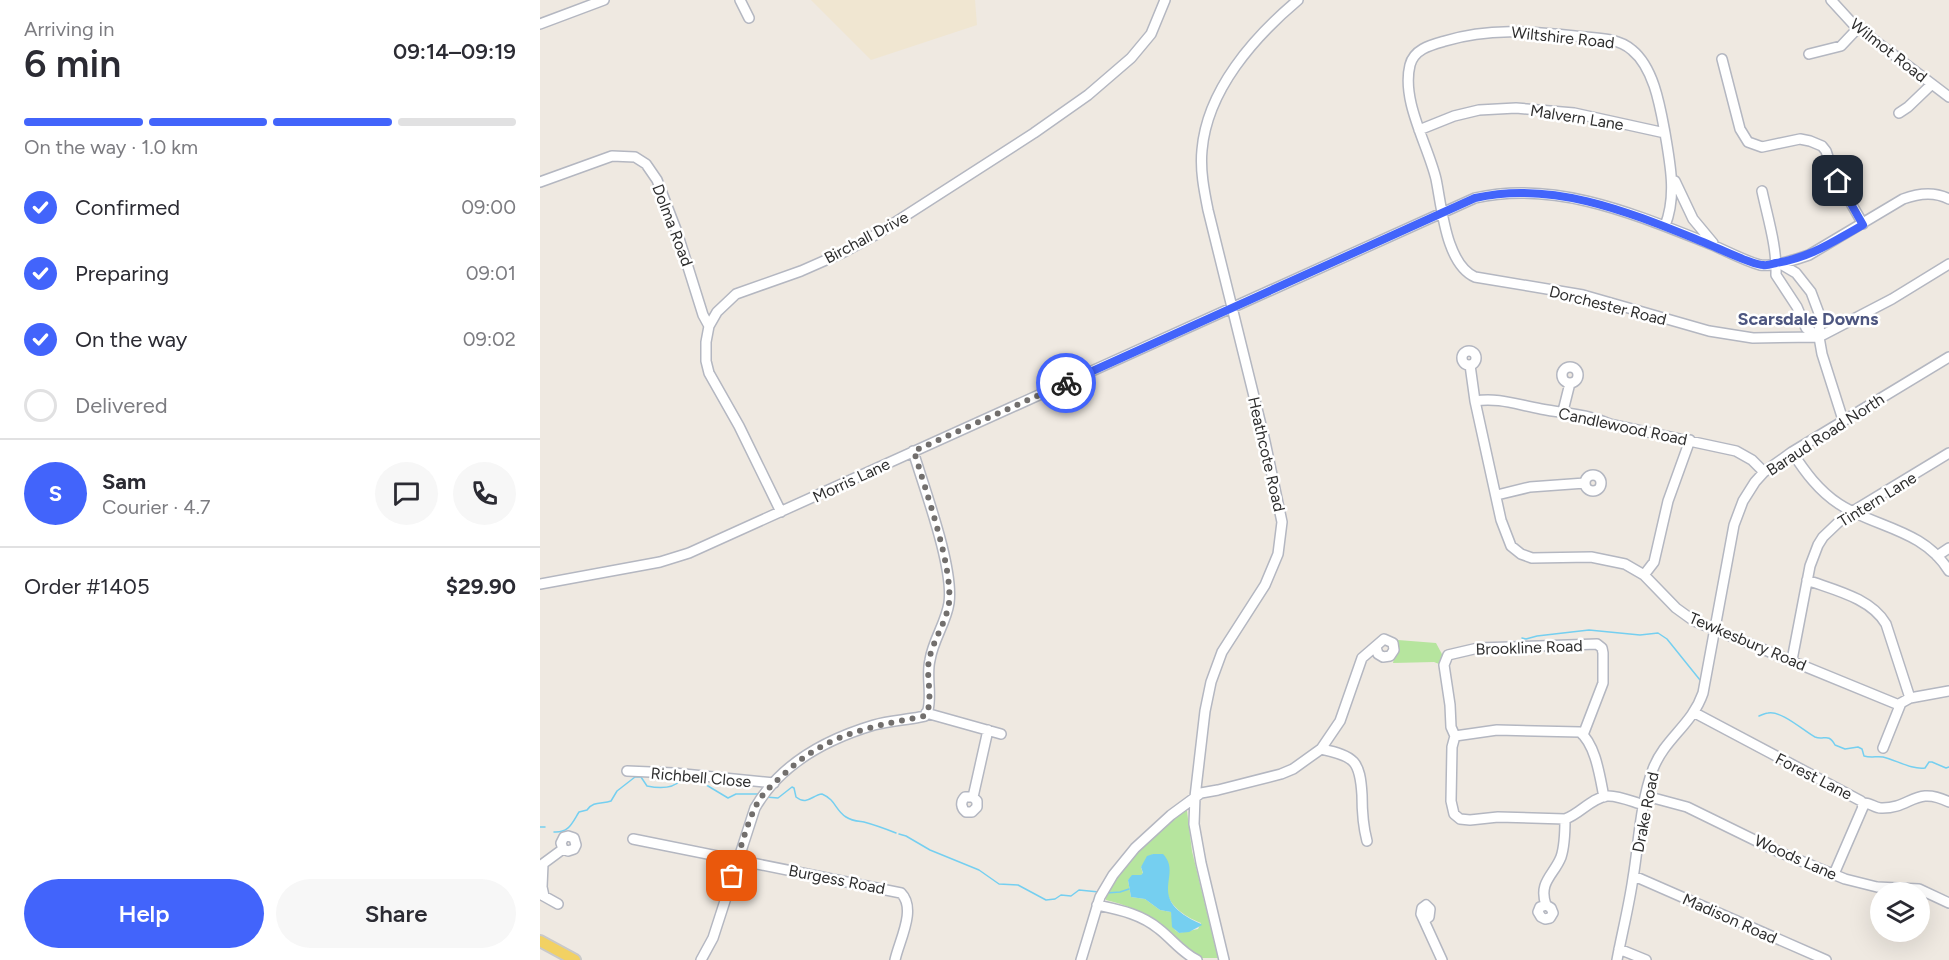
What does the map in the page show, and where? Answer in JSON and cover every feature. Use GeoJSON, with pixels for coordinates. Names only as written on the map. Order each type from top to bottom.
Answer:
{"type":"FeatureCollection","features":[{"type":"Feature","properties":{"kind":"main road"},"geometry":{"type":"LineString","coordinates":[[540,941],[575,960]]}},
{"type":"Feature","properties":{"kind":"street"},"geometry":{"type":"LineString","coordinates":[[540,24],[604,0]]}},
{"type":"Feature","properties":{"kind":"street"},"geometry":{"type":"LineString","coordinates":[[740,0],[749,18]]}},
{"type":"Feature","properties":{"kind":"street","name":"Birchall Drive"},"geometry":{"type":"LineString","coordinates":[[781,512],[739,426],[709,372],[705,352],[709,326],[717,312],[730,297],[746,289],[801,271],[877,234],[1034,133],[1088,95],[1131,58],[1145,43],[1165,0]]}},
{"type":"Feature","properties":{"kind":"street","name":"Wilmot Road"},"geometry":{"type":"LineString","coordinates":[[1832,0],[1858,27],[1949,97]]}},
{"type":"Feature","properties":{"kind":"street","name":"Heathcote Road"},"geometry":{"type":"LineString","coordinates":[[1224,960],[1196,842],[1194,824],[1205,711],[1213,675],[1222,652],[1265,585],[1278,554],[1282,522],[1204,193],[1201,161],[1203,138],[1215,103],[1232,72],[1247,52],[1296,1]]}},
{"type":"Feature","properties":{"kind":"street"},"geometry":{"type":"LineString","coordinates":[[1809,54],[1841,46],[1858,27]]}},
{"type":"Feature","properties":{"kind":"street","name":"Wiltshire Road"},"geometry":{"type":"LineString","coordinates":[[1410,63],[1417,52],[1423,48],[1477,33],[1523,31],[1620,43],[1638,55],[1662,110],[1673,190],[1665,226]]}},
{"type":"Feature","properties":{"kind":"street"},"geometry":{"type":"LineString","coordinates":[[1722,59],[1740,129],[1748,142],[1762,147],[1791,140],[1806,140],[1822,146],[1833,172],[1863,225]]}},
{"type":"Feature","properties":{"kind":"street","name":"Dorchester Road"},"geometry":{"type":"LineString","coordinates":[[1410,63],[1410,94],[1419,130],[1435,174],[1454,255],[1466,271],[1475,277],[1583,295],[1709,332],[1753,338],[1819,337],[1892,299],[1949,264]]}},
{"type":"Feature","properties":{"kind":"street"},"geometry":{"type":"LineString","coordinates":[[1899,113],[1932,84]]}},
{"type":"Feature","properties":{"kind":"street","name":"Malvern Lane"},"geometry":{"type":"LineString","coordinates":[[1419,130],[1479,110],[1516,108],[1574,113],[1665,133]]}},
{"type":"Feature","properties":{"kind":"street","name":"Dolma Road"},"geometry":{"type":"LineString","coordinates":[[540,182],[612,156],[631,156],[646,164],[657,180],[677,232],[703,315],[709,326]]}},
{"type":"Feature","properties":{"kind":"street","name":"Wiltshire Road"},"geometry":{"type":"LineString","coordinates":[[1671,168],[1677,187],[1693,219],[1716,247]]}},
{"type":"Feature","properties":{"kind":"street"},"geometry":{"type":"LineString","coordinates":[[1762,191],[1777,263],[1776,275],[1797,307],[1806,328],[1819,337]]}},
{"type":"Feature","properties":{"kind":"street","name":"Morris Lane"},"geometry":{"type":"LineString","coordinates":[[540,584],[679,557],[1475,198],[1504,192],[1524,192],[1598,203],[1665,226],[1762,265],[1777,263]]}},
{"type":"Feature","properties":{"kind":"street"},"geometry":{"type":"LineString","coordinates":[[1777,263],[1809,255],[1863,225],[1903,199],[1914,195],[1936,194],[1949,199]]}},
{"type":"Feature","properties":{"kind":"street"},"geometry":{"type":"LineString","coordinates":[[1777,263],[1796,273],[1811,292],[1820,316],[1819,337],[1843,420]]}},
{"type":"Feature","properties":{"kind":"street","name":"Baraud Road North"},"geometry":{"type":"LineString","coordinates":[[1706,678],[1734,525],[1743,501],[1764,472],[1843,420],[1949,357]]}},
{"type":"Feature","properties":{"kind":"street","name":"Tewkesbury Road"},"geometry":{"type":"LineString","coordinates":[[1470,365],[1475,401],[1508,540],[1511,546],[1521,554],[1532,558],[1603,558],[1625,564],[1644,575],[1682,614],[1694,621],[1899,705]]}},
{"type":"Feature","properties":{"kind":"street"},"geometry":{"type":"LineString","coordinates":[[1563,411],[1570,382]]}},
{"type":"Feature","properties":{"kind":"street","name":"Candlewood Road"},"geometry":{"type":"LineString","coordinates":[[1475,401],[1492,399],[1563,411],[1594,417],[1610,424],[1736,451],[1752,460],[1764,472]]}},
{"type":"Feature","properties":{"kind":"street"},"geometry":{"type":"LineString","coordinates":[[1644,575],[1654,562],[1668,501],[1690,440]]}},
{"type":"Feature","properties":{"kind":"street"},"geometry":{"type":"LineString","coordinates":[[701,960],[712,938],[737,859],[762,796],[794,764],[825,744],[873,726],[920,717],[926,713],[929,705],[930,659],[934,640],[948,610],[949,596],[943,555],[914,451]]}},
{"type":"Feature","properties":{"kind":"street"},"geometry":{"type":"LineString","coordinates":[[1792,452],[1814,482],[1839,503],[1854,512],[1896,528],[1925,545],[1949,571]]}},
{"type":"Feature","properties":{"kind":"street","name":"Tintern Lane"},"geometry":{"type":"LineString","coordinates":[[1792,660],[1807,580],[1814,554],[1823,537],[1839,520],[1949,453]]}},
{"type":"Feature","properties":{"kind":"street"},"geometry":{"type":"LineString","coordinates":[[1497,495],[1539,486],[1585,483]]}},
{"type":"Feature","properties":{"kind":"street"},"geometry":{"type":"LineString","coordinates":[[1937,556],[1949,548]]}},
{"type":"Feature","properties":{"kind":"street"},"geometry":{"type":"LineString","coordinates":[[1807,580],[1866,603],[1880,614],[1886,624],[1910,698]]}},
{"type":"Feature","properties":{"kind":"street","name":"Brookline Road"},"geometry":{"type":"LineString","coordinates":[[1455,736],[1451,727],[1444,665],[1448,655],[1478,648],[1597,644],[1602,648],[1603,653],[1603,683],[1583,735]]}},
{"type":"Feature","properties":{"kind":"street"},"geometry":{"type":"LineString","coordinates":[[1081,960],[1100,897],[1135,848],[1200,793],[1293,770],[1321,749],[1340,721],[1362,658],[1376,647]]}},
{"type":"Feature","properties":{"kind":"street","name":"Drake Road"},"geometry":{"type":"LineString","coordinates":[[1617,960],[1652,773],[1659,755],[1695,713],[1706,678]]}},
{"type":"Feature","properties":{"kind":"street"},"geometry":{"type":"LineString","coordinates":[[1883,748],[1899,705],[1910,698],[1949,691]]}},
{"type":"Feature","properties":{"kind":"street"},"geometry":{"type":"LineString","coordinates":[[926,713],[1001,734]]}},
{"type":"Feature","properties":{"kind":"street","name":"Forest Lane"},"geometry":{"type":"LineString","coordinates":[[1695,713],[1855,796],[1863,803],[1834,874]]}},
{"type":"Feature","properties":{"kind":"street"},"geometry":{"type":"LineString","coordinates":[[973,797],[988,730]]}},
{"type":"Feature","properties":{"kind":"street"},"geometry":{"type":"LineString","coordinates":[[1497,730],[1575,732],[1583,735],[1600,771],[1604,797],[1572,817],[1565,819],[1498,817],[1470,820],[1460,819],[1454,814],[1451,801],[1452,747],[1455,736],[1497,730]]}},
{"type":"Feature","properties":{"kind":"street"},"geometry":{"type":"LineString","coordinates":[[1321,749],[1349,758],[1358,766],[1362,777],[1367,841]]}},
{"type":"Feature","properties":{"kind":"street","name":"Richbell Close"},"geometry":{"type":"LineString","coordinates":[[627,771],[674,772],[774,783]]}},
{"type":"Feature","properties":{"kind":"street"},"geometry":{"type":"LineString","coordinates":[[1863,803],[1868,802],[1880,808],[1888,807],[1927,795],[1938,796],[1949,802]]}},
{"type":"Feature","properties":{"kind":"street","name":"Woods Lane"},"geometry":{"type":"LineString","coordinates":[[1604,797],[1613,796],[1687,807],[1779,852],[1834,874],[1877,887],[1919,889],[1949,903]]}},
{"type":"Feature","properties":{"kind":"street"},"geometry":{"type":"LineString","coordinates":[[1546,905],[1544,898],[1546,879],[1560,859],[1565,819]]}},
{"type":"Feature","properties":{"kind":"street"},"geometry":{"type":"LineString","coordinates":[[633,839],[737,859]]}},
{"type":"Feature","properties":{"kind":"street"},"geometry":{"type":"LineString","coordinates":[[558,904],[542,895],[542,865],[563,849]]}},
{"type":"Feature","properties":{"kind":"street","name":"Burgess Road"},"geometry":{"type":"LineString","coordinates":[[737,859],[901,893],[907,899],[909,911],[895,960]]}},
{"type":"Feature","properties":{"kind":"street","name":"Madison Road"},"geometry":{"type":"LineString","coordinates":[[1634,876],[1822,959]]}},
{"type":"Feature","properties":{"kind":"street"},"geometry":{"type":"LineString","coordinates":[[1100,897],[1122,910],[1145,919],[1185,953],[1197,960]]}},
{"type":"Feature","properties":{"kind":"street"},"geometry":{"type":"LineString","coordinates":[[1425,921],[1428,933],[1442,960]]}},
{"type":"Feature","properties":{"kind":"street"},"geometry":{"type":"LineString","coordinates":[[1619,949],[1646,960]]}},
{"type":"Feature","properties":{"kind":"shaded area"},"geometry":{"type":"Polygon","coordinates":[[[811,0],[975,0],[977,25],[871,60],[811,0]]]}},
{"type":"Feature","properties":{"kind":"green space"},"geometry":{"type":"Polygon","coordinates":[[[1398,640],[1436,643],[1443,656],[1439,664],[1434,662],[1393,663],[1398,640]]]}},
{"type":"Feature","properties":{"kind":"green space"},"geometry":{"type":"Polygon","coordinates":[[[1182,811],[1187,811],[1192,851],[1218,958],[1201,958],[1193,954],[1144,914],[1106,900],[1109,889],[1126,864],[1182,811]],[[1153,854],[1141,867],[1143,874],[1135,875],[1128,880],[1131,897],[1145,899],[1160,910],[1171,912],[1175,930],[1179,933],[1198,929],[1201,923],[1180,911],[1171,902],[1167,891],[1167,869],[1162,854],[1153,854]]]}},
{"type":"Feature","properties":{"kind":"water"},"geometry":{"type":"Polygon","coordinates":[[[1163,854],[1168,862],[1169,896],[1174,905],[1202,925],[1189,932],[1179,933],[1172,927],[1171,912],[1160,910],[1145,899],[1131,897],[1128,880],[1132,875],[1143,873],[1141,867],[1147,856],[1163,854]]]}},
{"type":"Feature","properties":{"kind":"waterway"},"geometry":{"type":"LineString","coordinates":[[1522,638],[1589,630],[1640,635],[1658,633],[1667,639],[1700,680]]}},
{"type":"Feature","properties":{"kind":"waterway"},"geometry":{"type":"LineString","coordinates":[[1759,716],[1768,713],[1779,715],[1815,737],[1828,738],[1835,745],[1845,749],[1858,747],[1862,749],[1864,756],[1883,757],[1920,768],[1925,768],[1929,762],[1949,767]]}},
{"type":"Feature","properties":{"kind":"waterway"},"geometry":{"type":"LineString","coordinates":[[554,832],[567,829],[579,812],[595,804],[611,801],[617,791],[635,777],[641,777],[647,786],[655,787],[669,787],[680,781],[703,783],[728,798],[736,794],[758,794]]}},
{"type":"Feature","properties":{"kind":"waterway"},"geometry":{"type":"LineString","coordinates":[[766,797],[778,798],[792,787],[796,797],[803,800],[822,794],[848,818],[896,833]]}},
{"type":"Feature","properties":{"kind":"waterway"},"geometry":{"type":"LineString","coordinates":[[540,827],[545,827]]}},
{"type":"Feature","properties":{"kind":"waterway"},"geometry":{"type":"LineString","coordinates":[[899,834],[930,850],[979,870],[999,884],[1018,885],[1046,900],[1055,899],[1061,895],[1071,896],[1079,890],[1099,892]]}},
{"type":"Feature","properties":{"kind":"waterway"},"geometry":{"type":"LineString","coordinates":[[1106,893],[1129,889]]}},
{"type":"Feature","properties":{"kind":"way so far"},"geometry":{"type":"LineString","coordinates":[[732,876],[755,808],[765,793],[794,764],[825,744],[873,726],[924,716],[928,710],[930,659],[934,640],[948,610],[949,588],[943,555],[914,451],[1066,383]]}},
{"type":"Feature","properties":{"kind":"district","name":"Scarsdale Downs"},"geometry":{"type":"Point","coordinates":[1808,319]}},
{"type":"Feature","properties":{"kind":"route"},"geometry":{"type":"LineString","coordinates":[[1066,383],[1475,198],[1504,192],[1518,192],[1598,203],[1623,210],[1762,265],[1796,260],[1809,255],[1863,225],[1838,181]]}}]}
